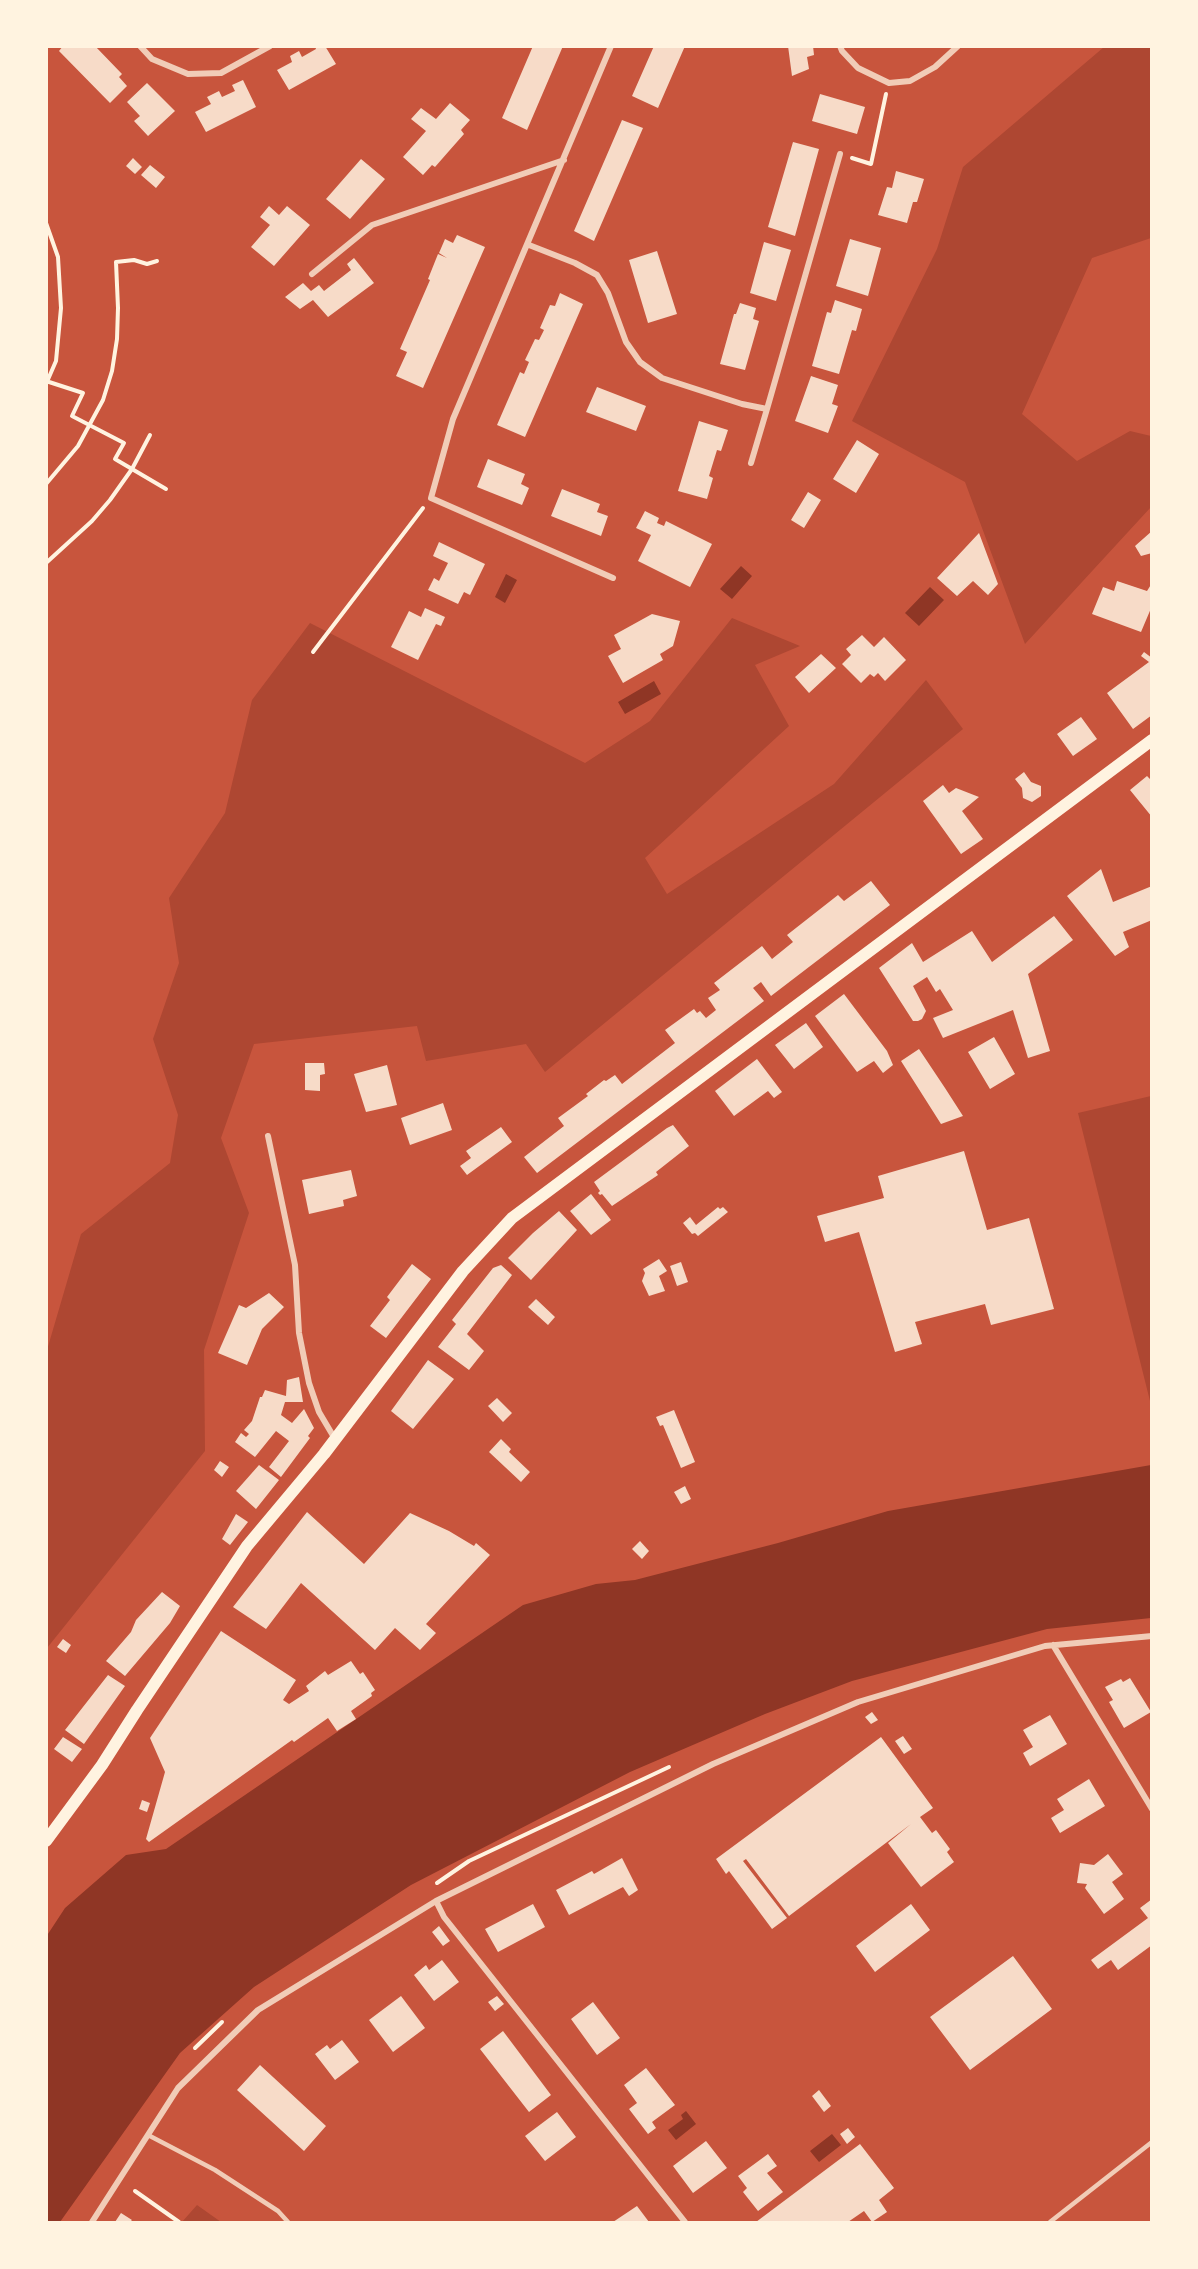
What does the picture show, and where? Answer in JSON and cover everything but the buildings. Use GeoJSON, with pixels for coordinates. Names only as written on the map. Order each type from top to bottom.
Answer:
{"type":"FeatureCollection","features":[{"type":"Feature","properties":{"kind":"main road"},"geometry":{"type":"LineString","coordinates":[[46,1841],[102,1765],[247,1546],[335,1439],[463,1271],[512,1218],[1152,740]]}},
{"type":"Feature","properties":{"kind":"street"},"geometry":{"type":"LineString","coordinates":[[140,46],[152,59],[188,74],[220,73],[270,46]]}},
{"type":"Feature","properties":{"kind":"street"},"geometry":{"type":"LineString","coordinates":[[611,46],[529,245],[453,419],[431,498],[613,578]]}},
{"type":"Feature","properties":{"kind":"street"},"geometry":{"type":"LineString","coordinates":[[840,46],[858,68],[889,83],[910,81],[927,72],[957,46]]}},
{"type":"Feature","properties":{"kind":"street"},"geometry":{"type":"LineString","coordinates":[[751,463],[840,154]]}},
{"type":"Feature","properties":{"kind":"street"},"geometry":{"type":"LineString","coordinates":[[312,274],[372,225],[564,160]]}},
{"type":"Feature","properties":{"kind":"street"},"geometry":{"type":"LineString","coordinates":[[529,245],[575,262],[597,275],[608,293],[626,342],[640,362],[662,378],[742,404],[767,409]]}},
{"type":"Feature","properties":{"kind":"street"},"geometry":{"type":"LineString","coordinates":[[268,1136],[295,1265],[299,1333],[309,1383],[319,1412],[335,1439]]}},
{"type":"Feature","properties":{"kind":"street"},"geometry":{"type":"LineString","coordinates":[[92,2223],[178,2088],[258,2010],[436,1900],[713,1764],[858,1702],[1053,1645],[1152,1636]]}},
{"type":"Feature","properties":{"kind":"street"},"geometry":{"type":"LineString","coordinates":[[1053,1645],[1152,1809]]}},
{"type":"Feature","properties":{"kind":"street"},"geometry":{"type":"LineString","coordinates":[[436,1900],[444,1917],[685,2223]]}},
{"type":"Feature","properties":{"kind":"lane"},"geometry":{"type":"LineString","coordinates":[[148,2135],[215,2170],[278,2211],[288,2223]]}},
{"type":"Feature","properties":{"kind":"lane"},"geometry":{"type":"LineString","coordinates":[[1050,2223],[1152,2142]]}},
{"type":"Feature","properties":{"kind":"path"},"geometry":{"type":"LineString","coordinates":[[840,154],[871,164],[889,83]]}},
{"type":"Feature","properties":{"kind":"path"},"geometry":{"type":"LineString","coordinates":[[46,223],[58,257],[61,308],[56,362],[47,382],[83,393],[72,416],[124,443],[115,459],[166,489]]}},
{"type":"Feature","properties":{"kind":"path"},"geometry":{"type":"LineString","coordinates":[[46,484],[78,446],[103,400],[112,371],[115,350],[118,308],[116,262],[134,260],[147,264],[157,261]]}},
{"type":"Feature","properties":{"kind":"path"},"geometry":{"type":"LineString","coordinates":[[46,563],[92,521],[132,469],[150,435]]}},
{"type":"Feature","properties":{"kind":"path"},"geometry":{"type":"LineString","coordinates":[[313,652],[431,498]]}},
{"type":"Feature","properties":{"kind":"path"},"geometry":{"type":"LineString","coordinates":[[135,2191],[179,2223]]}},
{"type":"Feature","properties":{"kind":"shaded area"},"geometry":{"type":"Polygon","coordinates":[[[1104,47],[1151,47],[1151,238],[1092,258],[1022,414],[1077,461],[1130,431],[1151,436],[1151,507],[1025,644],[965,482],[852,421],[937,249],[963,167],[1104,47]]]}},
{"type":"Feature","properties":{"kind":"shaded area"},"geometry":{"type":"Polygon","coordinates":[[[741,566],[752,576],[732,599],[720,589],[741,566]]]}},
{"type":"Feature","properties":{"kind":"shaded area"},"geometry":{"type":"Polygon","coordinates":[[[506,574],[517,580],[505,603],[495,597],[506,574]]]}},
{"type":"Feature","properties":{"kind":"shaded area"},"geometry":{"type":"Polygon","coordinates":[[[930,587],[944,600],[919,626],[905,613],[930,587]]]}},
{"type":"Feature","properties":{"kind":"shaded area"},"geometry":{"type":"Polygon","coordinates":[[[732,618],[800,646],[755,665],[789,726],[645,858],[667,894],[834,784],[926,680],[963,729],[545,1072],[526,1044],[426,1061],[417,1026],[254,1044],[221,1138],[249,1213],[204,1350],[205,1451],[47,1648],[47,1350],[81,1234],[170,1163],[178,1115],[153,1039],[179,963],[169,898],[225,813],[252,700],[310,623],[585,763],[650,721],[732,618]]]}},
{"type":"Feature","properties":{"kind":"shaded area"},"geometry":{"type":"Polygon","coordinates":[[[654,681],[661,694],[625,714],[618,702],[654,681]]]}},
{"type":"Feature","properties":{"kind":"shaded area"},"geometry":{"type":"Polygon","coordinates":[[[1152,1096],[1151,1405],[1078,1113],[1152,1096]]]}},
{"type":"Feature","properties":{"kind":"shaded area"},"geometry":{"type":"Polygon","coordinates":[[[1151,1465],[1151,1618],[1047,1629],[852,1681],[765,1714],[630,1772],[411,1885],[254,1987],[180,2053],[60,2222],[46,2222],[46,1937],[65,1908],[126,1855],[166,1849],[523,1605],[596,1584],[635,1580],[778,1543],[888,1511],[1151,1465]]]}},
{"type":"Feature","properties":{"kind":"shaded area"},"geometry":{"type":"Polygon","coordinates":[[[686,2111],[696,2124],[676,2140],[668,2130],[683,2119],[681,2115],[686,2111]]]}},
{"type":"Feature","properties":{"kind":"shaded area"},"geometry":{"type":"Polygon","coordinates":[[[832,2134],[841,2145],[819,2162],[810,2151],[832,2134]]]}},
{"type":"Feature","properties":{"kind":"shaded area"},"geometry":{"type":"Polygon","coordinates":[[[197,2205],[221,2222],[182,2222],[197,2205]]]}}]}
